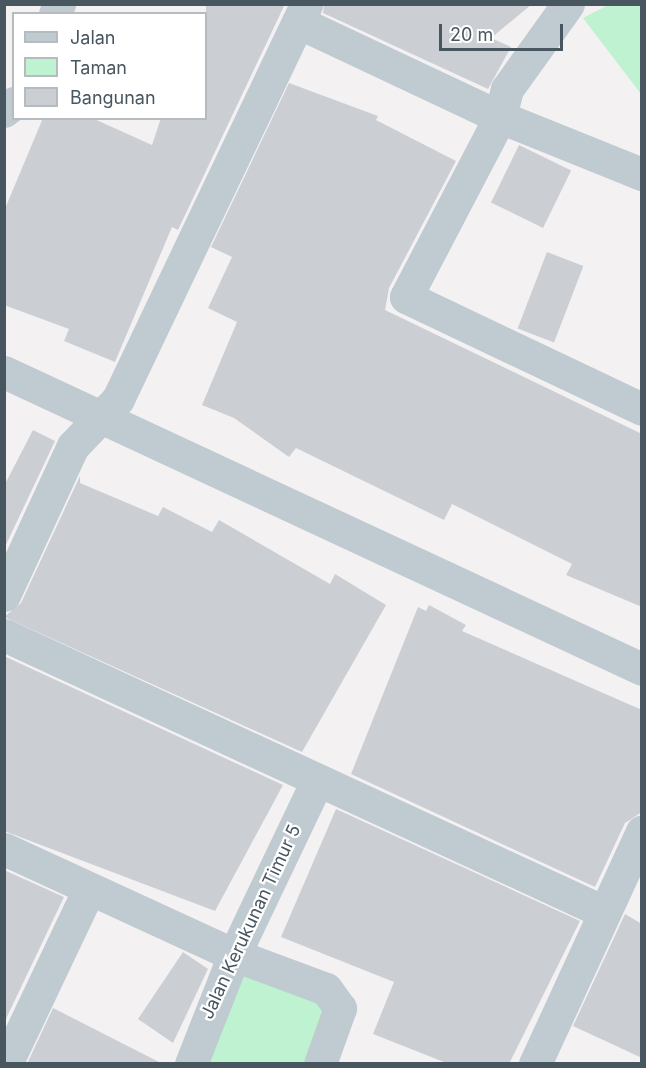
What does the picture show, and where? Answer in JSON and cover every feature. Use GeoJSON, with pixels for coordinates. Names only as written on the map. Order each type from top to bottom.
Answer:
{"type":"FeatureCollection","features":[{"type":"Feature","properties":{"kind":"street"},"geometry":{"type":"LineString","coordinates":[[568,4],[507,88],[500,117],[406,297],[642,409]]}},
{"type":"Feature","properties":{"kind":"street"},"geometry":{"type":"LineString","coordinates":[[4,595],[73,446],[118,399],[302,13],[500,117],[642,174]]}},
{"type":"Feature","properties":{"kind":"street"},"geometry":{"type":"LineString","coordinates":[[4,372],[102,416],[385,553],[642,669]]}},
{"type":"Feature","properties":{"kind":"street"},"geometry":{"type":"LineString","coordinates":[[4,635],[315,783],[602,911]]}},
{"type":"Feature","properties":{"kind":"street","name":"Jalan Kerukunan Timur 5"},"geometry":{"type":"LineString","coordinates":[[191,1064],[234,955],[315,783]]}},
{"type":"Feature","properties":{"kind":"street"},"geometry":{"type":"LineString","coordinates":[[535,1064],[602,911],[642,831]]}},
{"type":"Feature","properties":{"kind":"street"},"geometry":{"type":"LineString","coordinates":[[4,849],[88,891],[234,955],[326,989],[339,1002],[320,1064]]}},
{"type":"Feature","properties":{"kind":"street"},"geometry":{"type":"LineString","coordinates":[[6,1064],[88,891]]}},
{"type":"Feature","properties":{"kind":"green space"},"geometry":{"type":"Polygon","coordinates":[[[610,4],[641,5],[641,94],[583,18],[610,4]]]}},
{"type":"Feature","properties":{"kind":"green space"},"geometry":{"type":"Polygon","coordinates":[[[237,966],[329,1002],[309,1063],[199,1064],[237,966]]]}},
{"type":"Feature","properties":{"kind":"building"},"geometry":{"type":"Polygon","coordinates":[[[206,4],[285,4],[178,230],[172,227],[115,362],[64,341],[69,329],[4,305],[4,211],[42,120],[96,120],[152,145],[160,120],[207,120],[206,4]]]}},
{"type":"Feature","properties":{"kind":"building"},"geometry":{"type":"Polygon","coordinates":[[[324,4],[532,4],[491,38],[511,47],[488,89],[323,13],[324,4]]]}},
{"type":"Feature","properties":{"kind":"building"},"geometry":{"type":"Polygon","coordinates":[[[289,83],[378,116],[376,120],[456,161],[389,288],[385,310],[642,434],[642,607],[566,575],[572,564],[452,504],[444,520],[296,448],[289,457],[234,418],[202,405],[237,322],[208,308],[232,257],[211,247],[289,83]]]}},
{"type":"Feature","properties":{"kind":"building"},"geometry":{"type":"Polygon","coordinates":[[[519,145],[571,170],[543,228],[491,203],[519,145]]]}},
{"type":"Feature","properties":{"kind":"building"},"geometry":{"type":"Polygon","coordinates":[[[547,252],[583,266],[554,343],[518,329],[547,252]]]}},
{"type":"Feature","properties":{"kind":"building"},"geometry":{"type":"Polygon","coordinates":[[[33,430],[55,441],[4,549],[4,486],[33,430]]]}},
{"type":"Feature","properties":{"kind":"building"},"geometry":{"type":"Polygon","coordinates":[[[80,476],[80,483],[158,516],[163,507],[212,532],[219,520],[330,584],[335,574],[386,605],[302,752],[4,617],[21,603],[80,476]]]}},
{"type":"Feature","properties":{"kind":"building"},"geometry":{"type":"Polygon","coordinates":[[[429,605],[466,625],[462,631],[642,710],[642,812],[625,823],[595,887],[351,774],[418,607],[426,611],[429,605]]]}},
{"type":"Feature","properties":{"kind":"building"},"geometry":{"type":"Polygon","coordinates":[[[4,656],[283,785],[215,911],[4,831],[4,656]]]}},
{"type":"Feature","properties":{"kind":"building"},"geometry":{"type":"Polygon","coordinates":[[[336,809],[580,921],[509,1064],[449,1064],[373,1034],[394,982],[281,937],[336,809]]]}},
{"type":"Feature","properties":{"kind":"building"},"geometry":{"type":"Polygon","coordinates":[[[4,870],[64,897],[4,1023],[4,870]]]}},
{"type":"Feature","properties":{"kind":"building"},"geometry":{"type":"Polygon","coordinates":[[[625,914],[642,924],[642,1058],[573,1026],[625,914]]]}},
{"type":"Feature","properties":{"kind":"building"},"geometry":{"type":"Polygon","coordinates":[[[183,952],[208,969],[173,1043],[138,1019],[183,952]]]}},
{"type":"Feature","properties":{"kind":"building"},"geometry":{"type":"Polygon","coordinates":[[[53,1008],[163,1064],[27,1064],[53,1008]]]}}]}
